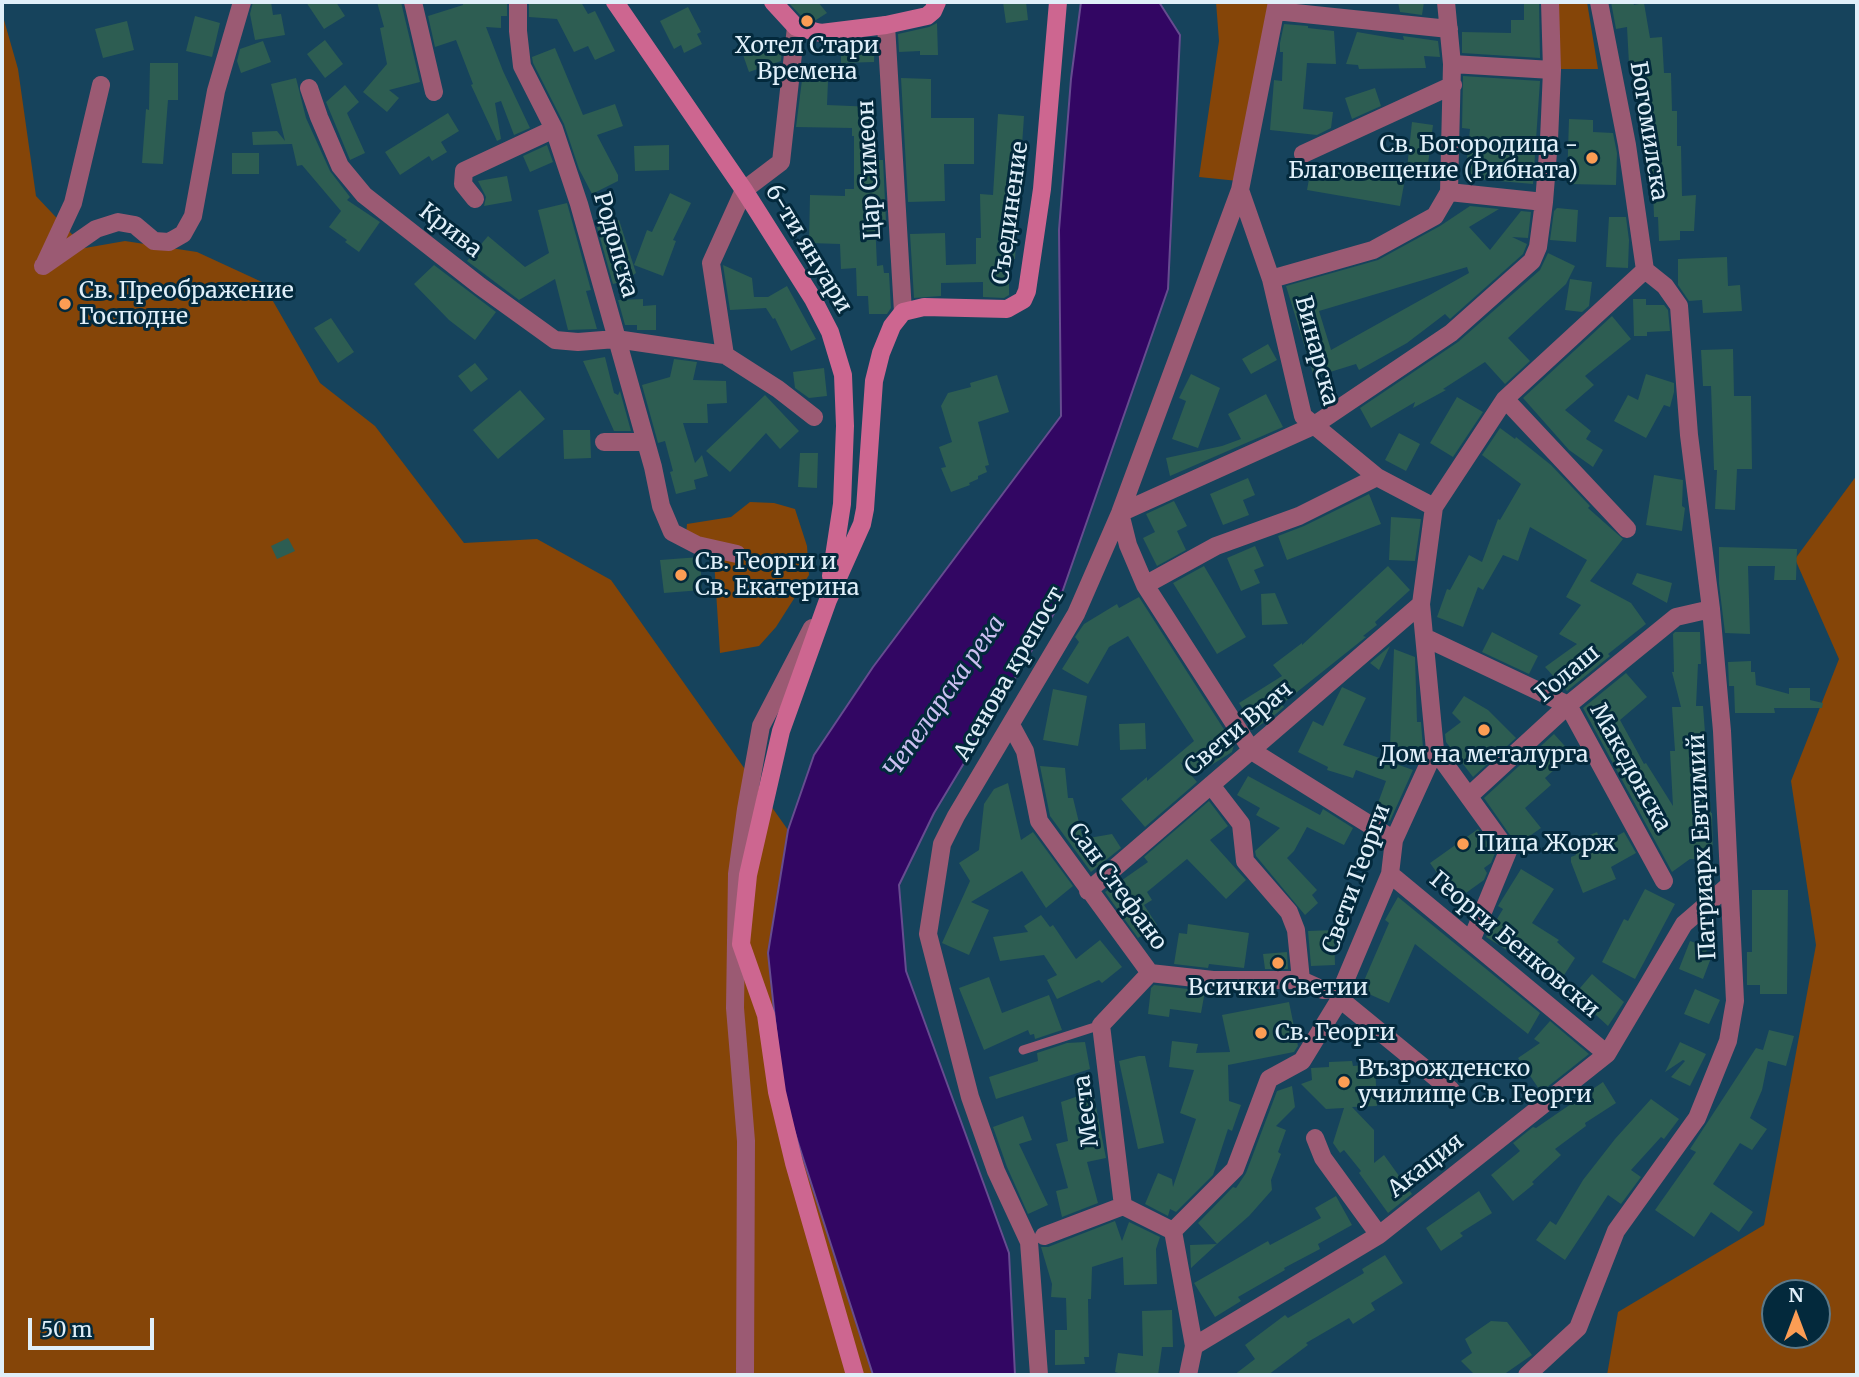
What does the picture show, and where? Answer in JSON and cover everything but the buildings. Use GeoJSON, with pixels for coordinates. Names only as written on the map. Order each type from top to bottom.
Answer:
{"type":"FeatureCollection","features":[{"type":"Feature","properties":{"kind":"main road","name":"6-ти януари"},"geometry":{"type":"LineString","coordinates":[[615,2],[744,190],[813,299],[830,332],[843,375],[845,426],[842,504],[828,600]]}},
{"type":"Feature","properties":{"kind":"main road"},"geometry":{"type":"LineString","coordinates":[[773,2],[796,27],[821,33],[886,24],[930,7]]}},
{"type":"Feature","properties":{"kind":"main road","name":"Съединение"},"geometry":{"type":"LineString","coordinates":[[903,313],[923,307],[1007,309],[1023,300],[1027,291],[1042,189],[1058,2]]}},
{"type":"Feature","properties":{"kind":"main road"},"geometry":{"type":"LineString","coordinates":[[855,1375],[791,1151],[777,1092],[766,1015],[741,944],[748,875],[780,731],[828,600],[862,524],[874,381],[885,340],[897,317],[903,313]]}},
{"type":"Feature","properties":{"kind":"street"},"geometry":{"type":"LineString","coordinates":[[101,85],[73,203],[43,267],[96,229],[118,222],[135,225],[155,242],[169,242],[183,234],[193,216],[216,91],[242,2]]}},
{"type":"Feature","properties":{"kind":"street"},"geometry":{"type":"LineString","coordinates":[[413,2],[434,92]]}},
{"type":"Feature","properties":{"kind":"street","name":"Родопска"},"geometry":{"type":"LineString","coordinates":[[518,2],[522,66],[554,129],[579,204],[653,467],[661,506],[672,532],[697,545],[737,554]]}},
{"type":"Feature","properties":{"kind":"street"},"geometry":{"type":"LineString","coordinates":[[1271,279],[1373,250],[1436,216],[1449,192],[1453,85],[1446,2]]}},
{"type":"Feature","properties":{"kind":"street"},"geometry":{"type":"LineString","coordinates":[[1394,840],[1252,751],[1145,585],[1128,545],[1120,513],[1313,426],[1451,333],[1532,261],[1538,247],[1544,202],[1552,70],[1549,2]]}},
{"type":"Feature","properties":{"kind":"street","name":"Богомилска"},"geometry":{"type":"LineString","coordinates":[[1599,2],[1622,119],[1646,270]]}},
{"type":"Feature","properties":{"kind":"street"},"geometry":{"type":"LineString","coordinates":[[1277,6],[1449,29]]}},
{"type":"Feature","properties":{"kind":"street","name":"Асенова крепост"},"geometry":{"type":"LineString","coordinates":[[1039,1375],[1029,1242],[996,1171],[970,1097],[928,934],[942,844],[1076,614],[1120,513],[1240,190],[1277,6]]}},
{"type":"Feature","properties":{"kind":"street","name":"Цар Симеон"},"geometry":{"type":"LineString","coordinates":[[886,24],[903,313]]}},
{"type":"Feature","properties":{"kind":"street"},"geometry":{"type":"LineString","coordinates":[[796,27],[781,162],[744,190],[711,262],[725,355],[778,389],[814,417]]}},
{"type":"Feature","properties":{"kind":"street"},"geometry":{"type":"LineString","coordinates":[[1452,64],[1552,70]]}},
{"type":"Feature","properties":{"kind":"street"},"geometry":{"type":"LineString","coordinates":[[1303,154],[1453,85]]}},
{"type":"Feature","properties":{"kind":"street","name":"Крива"},"geometry":{"type":"LineString","coordinates":[[309,88],[318,117],[340,166],[364,195],[480,286],[555,340],[578,342],[616,339],[725,355]]}},
{"type":"Feature","properties":{"kind":"street"},"geometry":{"type":"LineString","coordinates":[[475,199],[463,184],[464,171],[554,129]]}},
{"type":"Feature","properties":{"kind":"street","name":"Винарска"},"geometry":{"type":"LineString","coordinates":[[1240,190],[1271,279],[1303,416],[1377,477],[1434,507]]}},
{"type":"Feature","properties":{"kind":"street"},"geometry":{"type":"LineString","coordinates":[[1449,192],[1544,202]]}},
{"type":"Feature","properties":{"kind":"street"},"geometry":{"type":"LineString","coordinates":[[1434,507],[1505,399],[1646,270]]}},
{"type":"Feature","properties":{"kind":"street","name":"Патриарх Евтимий"},"geometry":{"type":"LineString","coordinates":[[1527,1375],[1578,1328],[1616,1231],[1697,1118],[1728,1041],[1735,1001],[1722,731],[1711,608],[1689,435],[1679,306],[1665,286],[1646,270]]}},
{"type":"Feature","properties":{"kind":"street"},"geometry":{"type":"LineString","coordinates":[[1505,399],[1627,529]]}},
{"type":"Feature","properties":{"kind":"street"},"geometry":{"type":"LineString","coordinates":[[604,442],[645,442]]}},
{"type":"Feature","properties":{"kind":"street"},"geometry":{"type":"LineString","coordinates":[[1145,585],[1216,546],[1299,516],[1377,477]]}},
{"type":"Feature","properties":{"kind":"street","name":"Свети Георги"},"geometry":{"type":"LineString","coordinates":[[1173,1231],[1235,1169],[1269,1079],[1302,1061],[1341,994],[1390,874],[1394,840],[1435,750],[1421,604],[1434,507]]}},
{"type":"Feature","properties":{"kind":"street"},"geometry":{"type":"LineString","coordinates":[[745,1375],[746,1141],[735,1008],[738,865],[761,726],[828,600]]}},
{"type":"Feature","properties":{"kind":"street","name":"Свети Врач"},"geometry":{"type":"LineString","coordinates":[[1088,891],[1421,604]]}},
{"type":"Feature","properties":{"kind":"street","name":"Голаш"},"geometry":{"type":"LineString","coordinates":[[1469,796],[1568,705],[1676,617],[1711,608]]}},
{"type":"Feature","properties":{"kind":"street","name":"Македонска"},"geometry":{"type":"LineString","coordinates":[[1426,638],[1568,705],[1664,881]]}},
{"type":"Feature","properties":{"kind":"street","name":"Сан Стефано"},"geometry":{"type":"LineString","coordinates":[[1012,725],[1025,751],[1040,821],[1088,891],[1150,973],[1213,980],[1301,980],[1323,990],[1341,994]]}},
{"type":"Feature","properties":{"kind":"street"},"geometry":{"type":"LineString","coordinates":[[1435,750],[1507,851],[1471,941]]}},
{"type":"Feature","properties":{"kind":"street"},"geometry":{"type":"LineString","coordinates":[[1211,785],[1241,824],[1245,861],[1289,912],[1296,930],[1301,980]]}},
{"type":"Feature","properties":{"kind":"street","name":"Георги Бенковски"},"geometry":{"type":"LineString","coordinates":[[1390,874],[1607,1054]]}},
{"type":"Feature","properties":{"kind":"street","name":"Акация"},"geometry":{"type":"LineString","coordinates":[[1194,1346],[1379,1235],[1607,1054],[1684,924],[1728,886]]}},
{"type":"Feature","properties":{"kind":"street"},"geometry":{"type":"LineString","coordinates":[[1101,1025],[1150,973]]}},
{"type":"Feature","properties":{"kind":"street"},"geometry":{"type":"LineString","coordinates":[[1341,994],[1451,1090]]}},
{"type":"Feature","properties":{"kind":"street","name":"Места"},"geometry":{"type":"LineString","coordinates":[[1101,1025],[1123,1206]]}},
{"type":"Feature","properties":{"kind":"street"},"geometry":{"type":"LineString","coordinates":[[1315,1138],[1323,1158],[1379,1235]]}},
{"type":"Feature","properties":{"kind":"street"},"geometry":{"type":"LineString","coordinates":[[1044,1236],[1123,1206],[1173,1231],[1194,1346],[1188,1375]]}},
{"type":"Feature","properties":{"kind":"lane"},"geometry":{"type":"LineString","coordinates":[[1023,1050],[1101,1025]]}},
{"type":"Feature","properties":{"kind":"shaded area"},"geometry":{"type":"Polygon","coordinates":[[[1216,2],[1271,2],[1238,181],[1199,177],[1219,41],[1216,2]]]}},
{"type":"Feature","properties":{"kind":"shaded area"},"geometry":{"type":"Polygon","coordinates":[[[1557,2],[1587,2],[1598,69],[1558,69],[1557,2]]]}},
{"type":"Feature","properties":{"kind":"shaded area"},"geometry":{"type":"Polygon","coordinates":[[[2,13],[18,69],[36,196],[85,248],[125,241],[197,252],[262,282],[320,383],[375,426],[464,543],[537,539],[611,580],[788,830],[768,953],[783,1096],[873,1375],[2,1375],[2,13]]]}},
{"type":"Feature","properties":{"kind":"shaded area"},"geometry":{"type":"Polygon","coordinates":[[[1857,475],[1857,1375],[1607,1375],[1618,1312],[1764,1225],[1816,945],[1791,781],[1839,659],[1795,559],[1857,475]]]}},
{"type":"Feature","properties":{"kind":"shaded area"},"geometry":{"type":"Polygon","coordinates":[[[750,502],[774,503],[795,509],[807,546],[809,575],[776,627],[759,646],[720,653],[714,560],[686,535],[687,524],[731,517],[750,502]]]}},
{"type":"Feature","properties":{"kind":"water","name":"Чепеларска река"},"geometry":{"type":"Polygon","coordinates":[[[1081,2],[1159,2],[1180,35],[1168,289],[1056,610],[934,813],[899,885],[906,971],[1009,1253],[1015,1375],[873,1375],[783,1096],[768,953],[788,830],[814,755],[873,667],[1061,416],[1059,230],[1071,79],[1081,2]]]}},
{"type":"Feature","properties":{"kind":"place","name":"Хотел Стари Времена"},"geometry":{"type":"Point","coordinates":[807,21]}},
{"type":"Feature","properties":{"kind":"place","name":"Св. Богородица - Благовещение (Рибната)"},"geometry":{"type":"Point","coordinates":[1592,158]}},
{"type":"Feature","properties":{"kind":"place","name":"Св. Преображение Господне"},"geometry":{"type":"Point","coordinates":[65,304]}},
{"type":"Feature","properties":{"kind":"place","name":"Св. Георги и Св. Екатерина"},"geometry":{"type":"Point","coordinates":[681,575]}},
{"type":"Feature","properties":{"kind":"place","name":"Дом на металурга"},"geometry":{"type":"Point","coordinates":[1484,730]}},
{"type":"Feature","properties":{"kind":"place","name":"Пица Жорж"},"geometry":{"type":"Point","coordinates":[1463,844]}},
{"type":"Feature","properties":{"kind":"place","name":"Всички Светии"},"geometry":{"type":"Point","coordinates":[1278,963]}},
{"type":"Feature","properties":{"kind":"place","name":"Св. Георги"},"geometry":{"type":"Point","coordinates":[1261,1033]}},
{"type":"Feature","properties":{"kind":"place","name":"Възрожденско училище Св. Георги"},"geometry":{"type":"Point","coordinates":[1344,1082]}}]}
